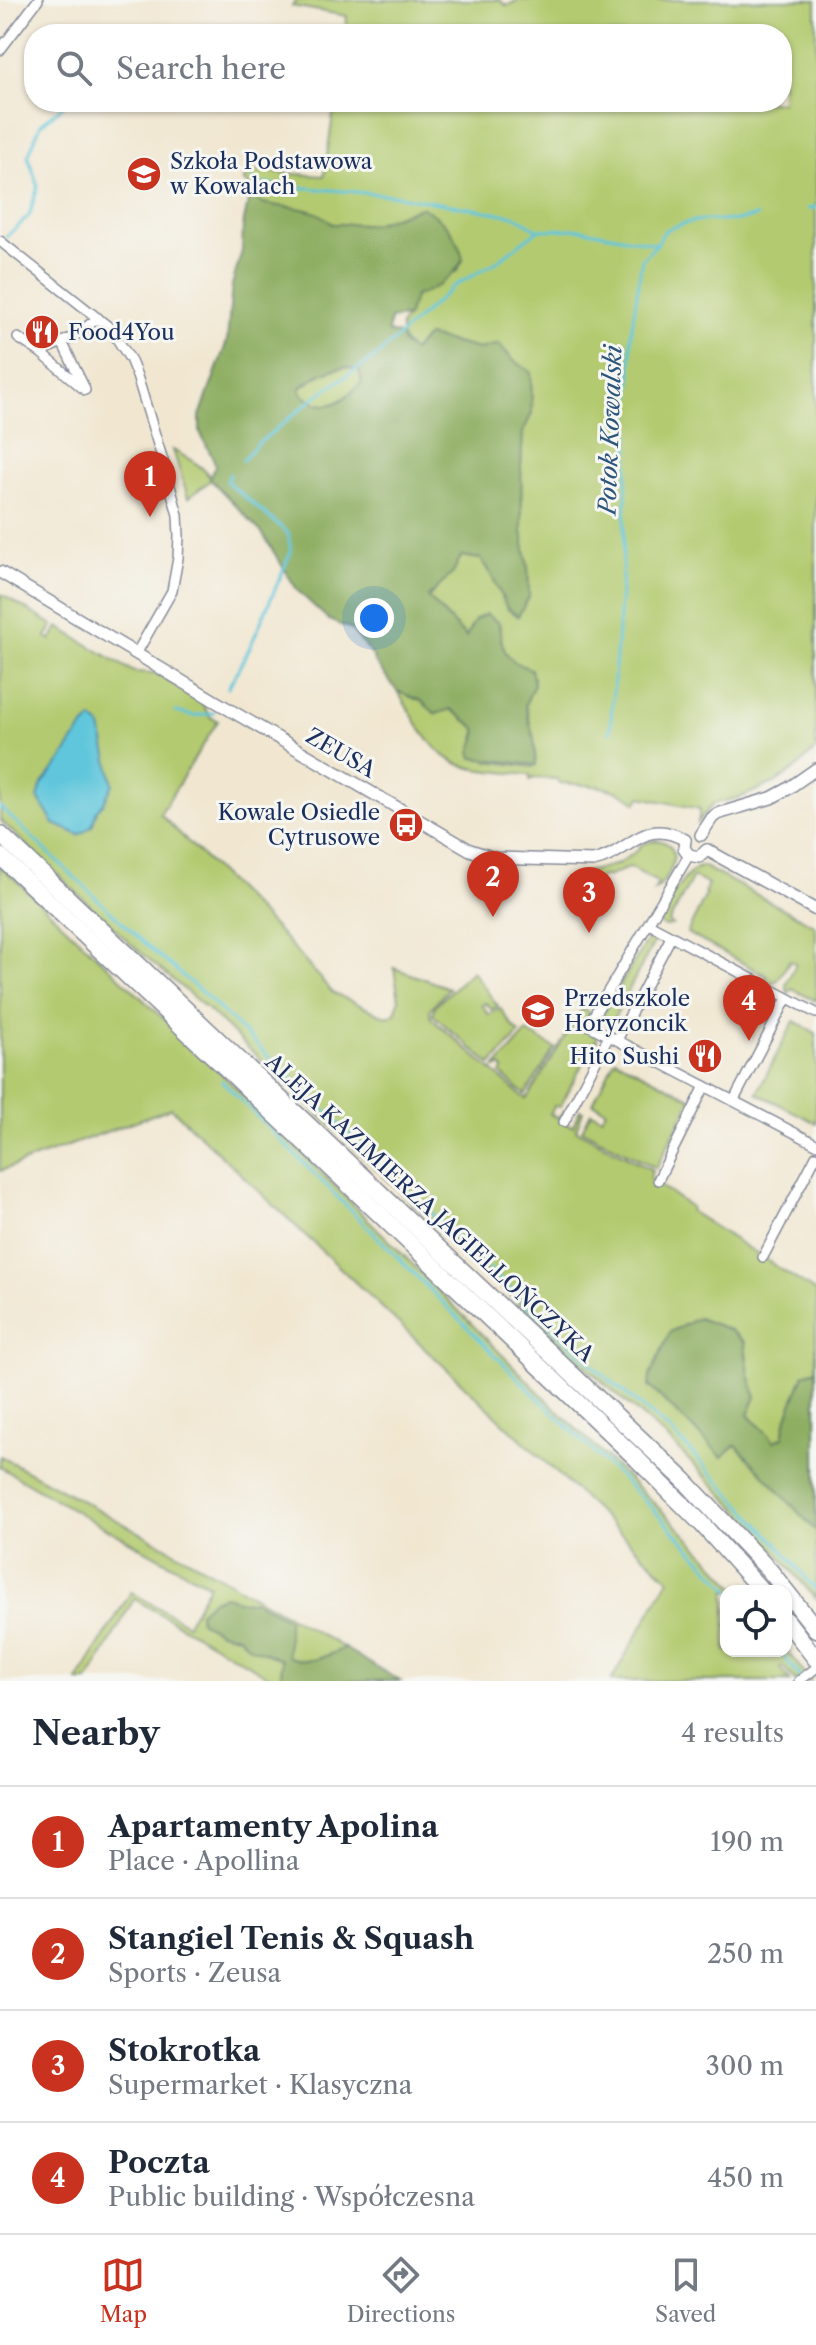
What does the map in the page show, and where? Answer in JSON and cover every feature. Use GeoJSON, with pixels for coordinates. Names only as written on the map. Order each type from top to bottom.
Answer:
{"type":"FeatureCollection","features":[{"type":"Feature","properties":{"kind":"highway","name":"ALEJA KAZIMIERZA JAGIELLOŃCZYKA"},"geometry":{"type":"LineString","coordinates":[[0,834],[673,1470],[752,1552],[816,1629]]}},
{"type":"Feature","properties":{"kind":"highway","name":"ALEJA KAZIMIERZA JAGIELLOŃCZYKA"},"geometry":{"type":"LineString","coordinates":[[0,856],[637,1459],[757,1585]]}},
{"type":"Feature","properties":{"kind":"highway"},"geometry":{"type":"LineString","coordinates":[[792,1628],[816,1659]]}},
{"type":"Feature","properties":{"kind":"street"},"geometry":{"type":"LineString","coordinates":[[0,50],[38,0]]}},
{"type":"Feature","properties":{"kind":"street"},"geometry":{"type":"LineString","coordinates":[[0,241],[110,328],[130,359],[158,442],[178,515],[178,558],[172,591],[136,654]]}},
{"type":"Feature","properties":{"kind":"street"},"geometry":{"type":"LineString","coordinates":[[40,352],[73,337],[98,318]]}},
{"type":"Feature","properties":{"kind":"street"},"geometry":{"type":"LineString","coordinates":[[18,338],[40,352],[85,390],[62,342]]}},
{"type":"Feature","properties":{"kind":"street","name":"ZEUSA"},"geometry":{"type":"LineString","coordinates":[[0,572],[411,817],[484,856],[593,861],[606,858],[648,832],[661,831],[685,840]]}},
{"type":"Feature","properties":{"kind":"street"},"geometry":{"type":"LineString","coordinates":[[701,835],[717,814],[771,798],[816,769]]}},
{"type":"Feature","properties":{"kind":"street"},"geometry":{"type":"LineString","coordinates":[[692,834],[701,835],[707,841],[707,850],[699,857],[689,855],[684,848],[685,840],[692,834]]}},
{"type":"Feature","properties":{"kind":"street"},"geometry":{"type":"LineString","coordinates":[[707,850],[816,910]]}},
{"type":"Feature","properties":{"kind":"street"},"geometry":{"type":"LineString","coordinates":[[689,855],[588,1025],[816,1144]]}},
{"type":"Feature","properties":{"kind":"street"},"geometry":{"type":"LineString","coordinates":[[649,924],[816,1013]]}},
{"type":"Feature","properties":{"kind":"street"},"geometry":{"type":"LineString","coordinates":[[564,1122],[671,937]]}},
{"type":"Feature","properties":{"kind":"street"},"geometry":{"type":"LineString","coordinates":[[734,1100],[787,998]]}},
{"type":"Feature","properties":{"kind":"street"},"geometry":{"type":"LineString","coordinates":[[658,1180],[705,1086]]}},
{"type":"Feature","properties":{"kind":"street"},"geometry":{"type":"LineString","coordinates":[[763,1257],[816,1156]]}},
{"type":"Feature","properties":{"kind":"street"},"geometry":{"type":"LineString","coordinates":[[799,1681],[816,1668]]}},
{"type":"Feature","properties":{"kind":"green space"},"geometry":{"type":"Polygon","coordinates":[[[297,0],[499,0],[507,6],[518,0],[816,0],[816,749],[798,767],[776,782],[741,797],[713,804],[698,822],[700,809],[640,797],[637,803],[601,787],[560,783],[557,779],[530,780],[530,775],[464,766],[446,757],[430,741],[397,691],[421,701],[436,713],[450,709],[476,728],[475,742],[488,761],[536,765],[525,705],[534,684],[503,650],[499,623],[473,628],[466,637],[428,597],[453,573],[461,556],[481,559],[507,608],[517,616],[529,598],[522,532],[521,466],[523,431],[532,413],[531,372],[513,360],[499,344],[479,349],[427,336],[413,351],[404,343],[401,324],[415,296],[457,271],[463,260],[453,235],[430,212],[422,207],[374,224],[332,224],[259,202],[257,186],[251,188],[243,180],[255,171],[324,176],[334,112],[792,112],[792,24],[346,24],[347,16],[292,6],[297,0]]]}},
{"type":"Feature","properties":{"kind":"green space"},"geometry":{"type":"Polygon","coordinates":[[[257,186],[259,202],[308,210],[325,217],[332,224],[374,224],[422,207],[430,212],[453,235],[463,259],[443,282],[415,296],[407,317],[390,319],[388,332],[400,335],[404,345],[413,351],[427,336],[479,349],[499,344],[513,360],[531,372],[532,413],[523,432],[521,466],[522,532],[529,597],[518,616],[507,608],[481,559],[461,556],[453,573],[428,597],[466,637],[475,620],[486,614],[499,623],[506,653],[515,662],[531,669],[534,684],[525,705],[534,739],[536,765],[473,758],[471,752],[477,736],[476,728],[451,709],[436,714],[421,701],[397,691],[351,629],[329,620],[298,591],[262,533],[211,480],[216,465],[200,432],[200,416],[227,341],[232,285],[242,251],[243,225],[251,188],[257,186]],[[346,367],[327,371],[301,387],[301,393],[318,404],[333,404],[362,382],[359,370],[346,367]]]}},
{"type":"Feature","properties":{"kind":"green space"},"geometry":{"type":"Polygon","coordinates":[[[346,366],[359,369],[362,382],[341,400],[333,404],[318,404],[301,393],[301,388],[317,377],[346,366]]]}},
{"type":"Feature","properties":{"kind":"green space"},"geometry":{"type":"Polygon","coordinates":[[[173,450],[200,466],[211,480],[188,498],[173,450]]]}},
{"type":"Feature","properties":{"kind":"green space"},"geometry":{"type":"Polygon","coordinates":[[[1,594],[53,625],[46,637],[51,640],[58,627],[134,672],[156,673],[201,701],[210,717],[218,721],[160,814],[276,929],[333,993],[387,1017],[395,1013],[399,1000],[394,968],[449,988],[430,1009],[431,1018],[524,1098],[527,1098],[583,1008],[590,1013],[582,1026],[596,1034],[597,1041],[560,1107],[555,1105],[550,1114],[559,1118],[565,1110],[560,1122],[573,1126],[580,1110],[583,1111],[576,1130],[652,1170],[650,1179],[691,1207],[690,1211],[816,1292],[816,1370],[804,1374],[787,1417],[783,1437],[774,1442],[748,1415],[756,1397],[749,1375],[745,1342],[730,1330],[698,1318],[670,1332],[650,1382],[722,1457],[736,1444],[816,1531],[816,1599],[754,1526],[670,1441],[587,1368],[206,1008],[134,947],[0,820],[1,594]],[[59,763],[42,784],[92,826],[97,810],[59,763]]]}},
{"type":"Feature","properties":{"kind":"green space"},"geometry":{"type":"Polygon","coordinates":[[[655,840],[671,847],[673,862],[666,879],[654,891],[658,883],[630,867],[607,877],[605,875],[586,887],[587,874],[583,873],[618,864],[640,845],[655,840]]]}},
{"type":"Feature","properties":{"kind":"green space"},"geometry":{"type":"Polygon","coordinates":[[[0,865],[225,1077],[733,1585],[720,1585],[720,1657],[792,1657],[810,1681],[795,1681],[783,1666],[780,1668],[790,1681],[611,1681],[669,1579],[171,1108],[0,1171],[0,865]]]}},
{"type":"Feature","properties":{"kind":"green space"},"geometry":{"type":"Polygon","coordinates":[[[702,866],[816,926],[816,1001],[792,989],[788,994],[786,984],[796,964],[790,960],[778,980],[769,984],[765,982],[767,976],[687,933],[706,895],[708,884],[693,877],[669,922],[672,925],[665,927],[660,924],[659,918],[678,888],[689,874],[702,866]]]}},
{"type":"Feature","properties":{"kind":"green space"},"geometry":{"type":"Polygon","coordinates":[[[652,936],[656,938],[612,1022],[602,1015],[652,936]]]}},
{"type":"Feature","properties":{"kind":"green space"},"geometry":{"type":"Polygon","coordinates":[[[472,971],[498,1006],[492,1010],[486,1003],[482,1005],[489,1015],[500,1008],[520,1033],[491,1065],[433,1015],[435,1006],[472,971]]]}},
{"type":"Feature","properties":{"kind":"green space"},"geometry":{"type":"Polygon","coordinates":[[[794,1021],[816,1033],[816,1123],[757,1093],[794,1021]]]}},
{"type":"Feature","properties":{"kind":"green space"},"geometry":{"type":"Polygon","coordinates":[[[527,1032],[555,1048],[525,1095],[501,1074],[504,1069],[501,1066],[495,1068],[527,1032]]]}},
{"type":"Feature","properties":{"kind":"green space"},"geometry":{"type":"Polygon","coordinates":[[[615,1059],[692,1099],[656,1168],[582,1130],[591,1112],[602,1117],[606,1110],[593,1103],[615,1059]]]}},
{"type":"Feature","properties":{"kind":"green space"},"geometry":{"type":"Polygon","coordinates":[[[698,1318],[730,1330],[744,1342],[756,1397],[748,1415],[774,1441],[783,1437],[787,1417],[804,1374],[816,1370],[816,1531],[736,1445],[722,1457],[649,1386],[650,1376],[670,1332],[698,1318]]]}},
{"type":"Feature","properties":{"kind":"green space"},"geometry":{"type":"Polygon","coordinates":[[[0,1456],[344,1648],[309,1660],[287,1656],[288,1619],[254,1600],[244,1602],[224,1596],[199,1612],[200,1621],[220,1632],[238,1636],[250,1647],[282,1659],[281,1681],[277,1681],[134,1599],[88,1681],[77,1681],[131,1592],[187,1624],[209,1585],[0,1467],[0,1456]]]}},
{"type":"Feature","properties":{"kind":"green space"},"geometry":{"type":"Polygon","coordinates":[[[225,1596],[244,1602],[254,1600],[288,1619],[288,1656],[309,1660],[344,1648],[400,1681],[281,1681],[282,1660],[250,1647],[238,1636],[220,1632],[200,1621],[199,1612],[212,1600],[225,1596]]]}},
{"type":"Feature","properties":{"kind":"water"},"geometry":{"type":"Polygon","coordinates":[[[92,719],[101,727],[113,784],[97,810],[92,826],[79,835],[54,824],[38,798],[42,784],[92,719]]]}},
{"type":"Feature","properties":{"kind":"waterway"},"geometry":{"type":"LineString","coordinates":[[6,237],[29,216],[38,186],[28,156],[41,124],[56,112]]}},
{"type":"Feature","properties":{"kind":"waterway"},"geometry":{"type":"LineString","coordinates":[[252,179],[258,184],[392,195],[515,216],[538,230],[579,229],[657,244]]}},
{"type":"Feature","properties":{"kind":"waterway"},"geometry":{"type":"LineString","coordinates":[[258,195],[266,186]]}},
{"type":"Feature","properties":{"kind":"waterway","name":"Potok Kowalski"},"geometry":{"type":"LineString","coordinates":[[808,209],[816,207]]}},
{"type":"Feature","properties":{"kind":"waterway","name":"Potok Kowalski"},"geometry":{"type":"LineString","coordinates":[[610,732],[622,578],[631,334],[642,259],[657,244],[665,230],[694,221],[757,216]]}},
{"type":"Feature","properties":{"kind":"waterway"},"geometry":{"type":"LineString","coordinates":[[243,460],[255,446],[318,395],[378,355],[454,286],[495,263],[538,230]]}},
{"type":"Feature","properties":{"kind":"waterway"},"geometry":{"type":"LineString","coordinates":[[228,688],[251,645],[291,552],[288,533],[227,482],[230,474]]}},
{"type":"Feature","properties":{"kind":"waterway"},"geometry":{"type":"LineString","coordinates":[[176,712],[194,716],[214,713]]}},
{"type":"Feature","properties":{"kind":"waterway"},"geometry":{"type":"LineString","coordinates":[[0,807],[144,943],[205,995],[530,1308],[673,1433],[775,1541],[816,1590]]}},
{"type":"Feature","properties":{"kind":"waterway"},"geometry":{"type":"LineString","coordinates":[[222,1081],[649,1505],[725,1585]]}},
{"type":"Feature","properties":{"kind":"waterway"},"geometry":{"type":"LineString","coordinates":[[785,1657],[800,1677]]}},
{"type":"Feature","properties":{"kind":"place","name":"Szkoła Podstawowa w Kowalach"},"geometry":{"type":"Point","coordinates":[144,174]}},
{"type":"Feature","properties":{"kind":"place","name":"Food4You"},"geometry":{"type":"Point","coordinates":[42,332]}},
{"type":"Feature","properties":{"kind":"place","name":"Apartamenty Apolina"},"geometry":{"type":"Point","coordinates":[150,517]}},
{"type":"Feature","properties":{"kind":"place","name":"Kowale Osiedle Cytrusowe"},"geometry":{"type":"Point","coordinates":[406,825]}},
{"type":"Feature","properties":{"kind":"place","name":"Stangiel Tenis & Squash"},"geometry":{"type":"Point","coordinates":[493,917]}},
{"type":"Feature","properties":{"kind":"place","name":"Stokrotka"},"geometry":{"type":"Point","coordinates":[589,933]}},
{"type":"Feature","properties":{"kind":"place","name":"Przedszkole Horyzoncik"},"geometry":{"type":"Point","coordinates":[538,1011]}},
{"type":"Feature","properties":{"kind":"place","name":"Poczta"},"geometry":{"type":"Point","coordinates":[749,1041]}},
{"type":"Feature","properties":{"kind":"place","name":"Hito Sushi"},"geometry":{"type":"Point","coordinates":[705,1056]}}]}
